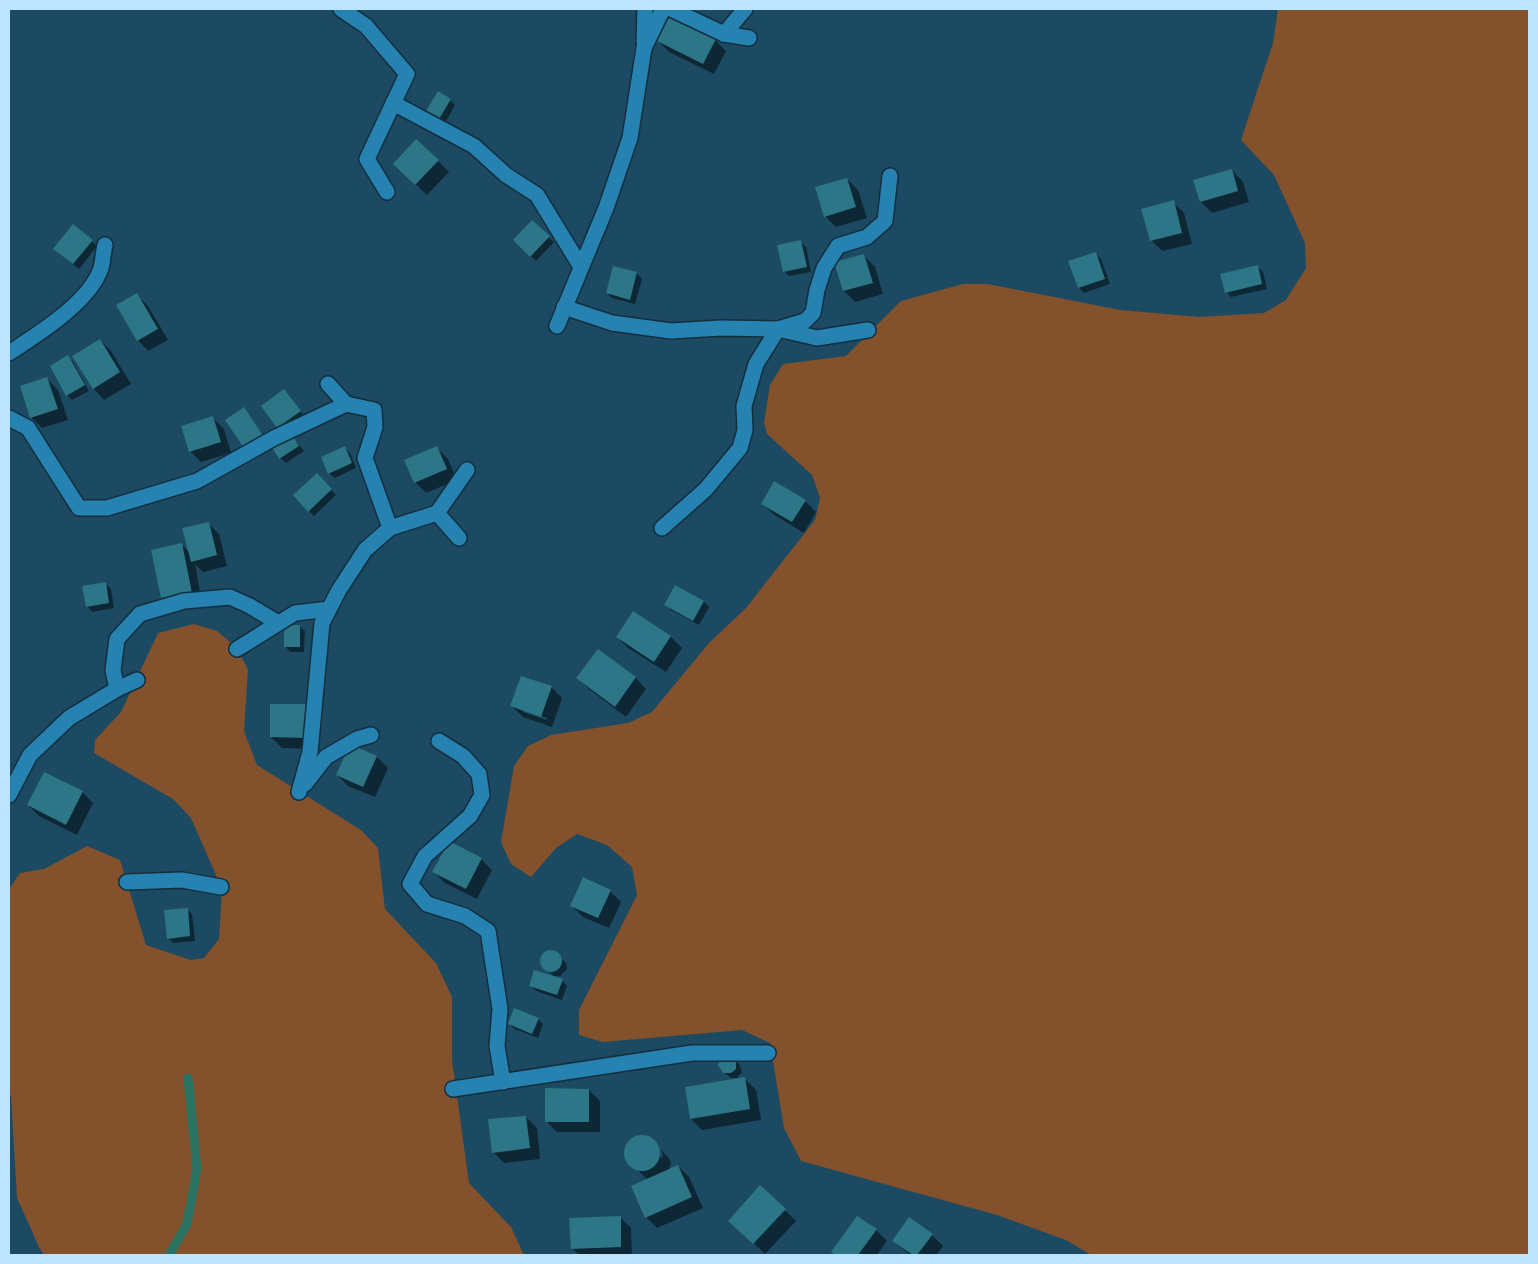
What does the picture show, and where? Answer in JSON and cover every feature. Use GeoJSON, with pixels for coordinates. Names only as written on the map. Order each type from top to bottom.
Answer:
{"type":"FeatureCollection","features":[{"type":"Feature","properties":{"kind":"street"},"geometry":{"type":"LineString","coordinates":[[341,9],[366,26],[407,74],[367,159],[387,192]]}},
{"type":"Feature","properties":{"kind":"street"},"geometry":{"type":"LineString","coordinates":[[557,326],[606,208],[630,138],[644,48],[645,9]]}},
{"type":"Feature","properties":{"kind":"street"},"geometry":{"type":"LineString","coordinates":[[644,48],[663,9]]}},
{"type":"Feature","properties":{"kind":"street"},"geometry":{"type":"LineString","coordinates":[[671,9],[724,34],[749,38]]}},
{"type":"Feature","properties":{"kind":"street"},"geometry":{"type":"LineString","coordinates":[[724,34],[745,9]]}},
{"type":"Feature","properties":{"kind":"street"},"geometry":{"type":"LineString","coordinates":[[393,104],[474,146],[506,175],[537,195],[581,268]]}},
{"type":"Feature","properties":{"kind":"street"},"geometry":{"type":"LineString","coordinates":[[662,528],[706,489],[740,448],[745,430],[744,406],[756,364],[778,329],[805,321],[813,313],[817,290],[824,268],[838,246],[866,237],[885,221],[890,176]]}},
{"type":"Feature","properties":{"kind":"street"},"geometry":{"type":"LineString","coordinates":[[9,353],[46,329],[85,296],[100,269],[105,245]]}},
{"type":"Feature","properties":{"kind":"street"},"geometry":{"type":"LineString","coordinates":[[564,307],[612,323],[671,331],[721,328],[778,329],[817,338],[868,330]]}},
{"type":"Feature","properties":{"kind":"street"},"geometry":{"type":"LineString","coordinates":[[328,384],[346,404],[374,410],[375,427],[365,458],[390,528]]}},
{"type":"Feature","properties":{"kind":"street"},"geometry":{"type":"LineString","coordinates":[[9,418],[28,428],[79,508],[106,508],[197,481],[274,438],[346,404]]}},
{"type":"Feature","properties":{"kind":"street"},"geometry":{"type":"LineString","coordinates":[[370,734],[357,739],[326,757],[300,792],[310,752],[322,623],[329,609],[365,550],[390,528],[438,513],[467,470]]}},
{"type":"Feature","properties":{"kind":"street"},"geometry":{"type":"LineString","coordinates":[[438,513],[459,538]]}},
{"type":"Feature","properties":{"kind":"street"},"geometry":{"type":"LineString","coordinates":[[117,690],[113,670],[117,639],[140,614],[184,601],[230,597],[250,606],[278,623]]}},
{"type":"Feature","properties":{"kind":"street"},"geometry":{"type":"LineString","coordinates":[[236,649],[295,612],[329,609]]}},
{"type":"Feature","properties":{"kind":"street"},"geometry":{"type":"LineString","coordinates":[[9,795],[30,755],[68,718],[137,680]]}},
{"type":"Feature","properties":{"kind":"street"},"geometry":{"type":"LineString","coordinates":[[439,741],[463,756],[478,774],[482,795],[470,816],[425,856],[410,884],[427,904],[465,916],[488,931],[500,1010],[497,1046],[503,1082]]}},
{"type":"Feature","properties":{"kind":"street"},"geometry":{"type":"LineString","coordinates":[[127,882],[182,880],[221,887]]}},
{"type":"Feature","properties":{"kind":"street"},"geometry":{"type":"LineString","coordinates":[[453,1089],[692,1053],[768,1053]]}},
{"type":"Feature","properties":{"kind":"shaded area"},"geometry":{"type":"Polygon","coordinates":[[[1278,9],[1529,9],[1529,1255],[1091,1255],[1066,1240],[997,1215],[801,1161],[784,1128],[770,1043],[742,1030],[603,1042],[579,1035],[579,1010],[637,895],[632,867],[607,845],[577,834],[556,848],[531,877],[511,864],[501,842],[514,766],[528,746],[551,735],[628,723],[652,712],[709,643],[746,608],[815,520],[820,498],[812,475],[767,434],[764,422],[770,385],[783,364],[846,356],[901,301],[963,284],[988,284],[1120,310],[1199,317],[1264,313],[1286,300],[1306,268],[1305,243],[1274,175],[1241,140],[1273,43],[1278,9]]]}},
{"type":"Feature","properties":{"kind":"shaded area"},"geometry":{"type":"Polygon","coordinates":[[[194,624],[217,631],[237,648],[248,670],[244,731],[257,765],[361,830],[378,848],[385,909],[436,963],[452,997],[452,1060],[469,1183],[511,1227],[524,1255],[44,1255],[39,1247],[17,1198],[11,1096],[9,1092],[9,889],[20,873],[44,869],[87,846],[120,860],[146,945],[191,960],[204,958],[219,939],[222,889],[191,818],[173,799],[94,753],[95,740],[121,712],[158,633],[194,624]]]}},
{"type":"Feature","properties":{"kind":"building"},"geometry":{"type":"Polygon","coordinates":[[[669,16],[716,39],[703,64],[657,41],[669,16]]]}},
{"type":"Feature","properties":{"kind":"building"},"geometry":{"type":"Polygon","coordinates":[[[438,91],[451,99],[439,119],[426,111],[438,91]]]}},
{"type":"Feature","properties":{"kind":"building"},"geometry":{"type":"Polygon","coordinates":[[[416,139],[439,160],[415,185],[393,164],[416,139]]]}},
{"type":"Feature","properties":{"kind":"building"},"geometry":{"type":"Polygon","coordinates":[[[1232,169],[1238,191],[1200,202],[1193,180],[1232,169]]]}},
{"type":"Feature","properties":{"kind":"building"},"geometry":{"type":"Polygon","coordinates":[[[847,178],[856,207],[824,217],[815,187],[847,178]]]}},
{"type":"Feature","properties":{"kind":"building"},"geometry":{"type":"Polygon","coordinates":[[[1174,200],[1182,233],[1150,241],[1141,209],[1174,200]]]}},
{"type":"Feature","properties":{"kind":"building"},"geometry":{"type":"Polygon","coordinates":[[[532,220],[550,236],[530,257],[513,240],[532,220]]]}},
{"type":"Feature","properties":{"kind":"building"},"geometry":{"type":"Polygon","coordinates":[[[73,224],[93,240],[73,264],[53,249],[73,224]]]}},
{"type":"Feature","properties":{"kind":"building"},"geometry":{"type":"Polygon","coordinates":[[[801,240],[807,267],[783,272],[777,245],[801,240]]]}},
{"type":"Feature","properties":{"kind":"building"},"geometry":{"type":"Polygon","coordinates":[[[1096,252],[1105,279],[1078,288],[1068,261],[1096,252]]]}},
{"type":"Feature","properties":{"kind":"building"},"geometry":{"type":"Polygon","coordinates":[[[864,254],[873,283],[843,291],[834,262],[864,254]]]}},
{"type":"Feature","properties":{"kind":"building"},"geometry":{"type":"Polygon","coordinates":[[[1258,265],[1262,284],[1225,293],[1220,274],[1258,265]]]}},
{"type":"Feature","properties":{"kind":"building"},"geometry":{"type":"Polygon","coordinates":[[[613,266],[637,272],[630,300],[606,293],[613,266]]]}},
{"type":"Feature","properties":{"kind":"building"},"geometry":{"type":"Polygon","coordinates":[[[137,293],[158,329],[137,341],[116,305],[137,293]]]}},
{"type":"Feature","properties":{"kind":"building"},"geometry":{"type":"Polygon","coordinates":[[[100,339],[120,372],[93,389],[72,356],[100,339]]]}},
{"type":"Feature","properties":{"kind":"building"},"geometry":{"type":"Polygon","coordinates":[[[68,355],[85,385],[66,396],[50,366],[68,355]]]}},
{"type":"Feature","properties":{"kind":"building"},"geometry":{"type":"Polygon","coordinates":[[[47,377],[58,409],[30,418],[20,386],[47,377]]]}},
{"type":"Feature","properties":{"kind":"building"},"geometry":{"type":"Polygon","coordinates":[[[284,389],[301,411],[277,428],[261,406],[284,389]]]}},
{"type":"Feature","properties":{"kind":"building"},"geometry":{"type":"Polygon","coordinates":[[[244,407],[263,436],[244,448],[225,420],[244,407]]]}},
{"type":"Feature","properties":{"kind":"building"},"geometry":{"type":"Polygon","coordinates":[[[213,416],[221,442],[189,452],[181,426],[213,416]]]}},
{"type":"Feature","properties":{"kind":"building"},"geometry":{"type":"Polygon","coordinates":[[[291,433],[299,446],[279,459],[272,447],[291,433]]]}},
{"type":"Feature","properties":{"kind":"building"},"geometry":{"type":"Polygon","coordinates":[[[345,446],[352,463],[328,474],[321,457],[345,446]]]}},
{"type":"Feature","properties":{"kind":"building"},"geometry":{"type":"Polygon","coordinates":[[[437,446],[447,469],[414,483],[404,460],[437,446]]]}},
{"type":"Feature","properties":{"kind":"building"},"geometry":{"type":"Polygon","coordinates":[[[317,473],[332,489],[308,512],[293,495],[317,473]]]}},
{"type":"Feature","properties":{"kind":"building"},"geometry":{"type":"Polygon","coordinates":[[[774,481],[806,500],[792,522],[761,504],[774,481]]]}},
{"type":"Feature","properties":{"kind":"building"},"geometry":{"type":"Polygon","coordinates":[[[209,522],[217,555],[191,562],[182,528],[209,522]]]}},
{"type":"Feature","properties":{"kind":"building"},"geometry":{"type":"Polygon","coordinates":[[[182,543],[192,593],[161,598],[151,550],[182,543]]]}},
{"type":"Feature","properties":{"kind":"building"},"geometry":{"type":"Polygon","coordinates":[[[106,582],[109,603],[86,607],[82,586],[106,582]]]}},
{"type":"Feature","properties":{"kind":"building"},"geometry":{"type":"Polygon","coordinates":[[[675,585],[704,601],[693,621],[664,605],[675,585]]]}},
{"type":"Feature","properties":{"kind":"building"},"geometry":{"type":"Polygon","coordinates":[[[633,611],[671,636],[654,662],[616,637],[633,611]]]}},
{"type":"Feature","properties":{"kind":"building"},"geometry":{"type":"Polygon","coordinates":[[[284,625],[300,625],[300,647],[284,647],[284,625]]]}},
{"type":"Feature","properties":{"kind":"building"},"geometry":{"type":"Polygon","coordinates":[[[598,649],[636,677],[615,707],[576,678],[598,649]]]}},
{"type":"Feature","properties":{"kind":"building"},"geometry":{"type":"Polygon","coordinates":[[[521,676],[552,686],[541,717],[510,706],[521,676]]]}},
{"type":"Feature","properties":{"kind":"building"},"geometry":{"type":"Polygon","coordinates":[[[270,704],[306,704],[305,738],[270,737],[270,704]]]}},
{"type":"Feature","properties":{"kind":"building"},"geometry":{"type":"Polygon","coordinates":[[[350,744],[377,756],[363,787],[336,775],[350,744]]]}},
{"type":"Feature","properties":{"kind":"building"},"geometry":{"type":"Polygon","coordinates":[[[44,772],[83,791],[66,825],[27,805],[44,772]]]}},
{"type":"Feature","properties":{"kind":"building"},"geometry":{"type":"Polygon","coordinates":[[[449,841],[482,858],[466,889],[432,872],[449,841]]]}},
{"type":"Feature","properties":{"kind":"building"},"geometry":{"type":"Polygon","coordinates":[[[583,877],[611,890],[598,918],[570,906],[583,877]]]}},
{"type":"Feature","properties":{"kind":"building"},"geometry":{"type":"Polygon","coordinates":[[[188,908],[190,936],[167,939],[164,910],[188,908]]]}},
{"type":"Feature","properties":{"kind":"building"},"geometry":{"type":"Polygon","coordinates":[[[551,950],[559,953],[562,961],[559,969],[551,972],[543,969],[540,961],[543,953],[551,950]]]}},
{"type":"Feature","properties":{"kind":"building"},"geometry":{"type":"Polygon","coordinates":[[[534,970],[563,979],[557,995],[529,986],[534,970]]]}},
{"type":"Feature","properties":{"kind":"building"},"geometry":{"type":"Polygon","coordinates":[[[514,1008],[539,1018],[532,1034],[508,1024],[514,1008]]]}},
{"type":"Feature","properties":{"kind":"building"},"geometry":{"type":"Polygon","coordinates":[[[721,1059],[736,1060],[736,1069],[731,1073],[723,1073],[718,1065],[721,1059]]]}},
{"type":"Feature","properties":{"kind":"building"},"geometry":{"type":"Polygon","coordinates":[[[745,1077],[750,1109],[690,1119],[685,1087],[745,1077]]]}},
{"type":"Feature","properties":{"kind":"building"},"geometry":{"type":"Polygon","coordinates":[[[545,1088],[589,1089],[589,1122],[545,1122],[545,1088]]]}},
{"type":"Feature","properties":{"kind":"building"},"geometry":{"type":"Polygon","coordinates":[[[526,1116],[530,1148],[492,1153],[488,1119],[526,1116]]]}},
{"type":"Feature","properties":{"kind":"building"},"geometry":{"type":"Polygon","coordinates":[[[642,1135],[654,1141],[660,1153],[654,1165],[642,1171],[630,1165],[624,1153],[630,1141],[642,1135]]]}},
{"type":"Feature","properties":{"kind":"building"},"geometry":{"type":"Polygon","coordinates":[[[678,1165],[692,1197],[645,1218],[631,1186],[678,1165]]]}},
{"type":"Feature","properties":{"kind":"building"},"geometry":{"type":"Polygon","coordinates":[[[760,1185],[786,1209],[753,1244],[728,1221],[760,1185]]]}},
{"type":"Feature","properties":{"kind":"building"},"geometry":{"type":"Polygon","coordinates":[[[621,1216],[621,1247],[571,1249],[569,1218],[621,1216]]]}},
{"type":"Feature","properties":{"kind":"building"},"geometry":{"type":"Polygon","coordinates":[[[857,1216],[877,1229],[858,1255],[835,1255],[831,1252],[857,1216]]]}},
{"type":"Feature","properties":{"kind":"building"},"geometry":{"type":"Polygon","coordinates":[[[909,1217],[933,1234],[917,1255],[913,1255],[892,1241],[909,1217]]]}},
{"type":"Feature","properties":{"kind":"waterway"},"geometry":{"type":"LineString","coordinates":[[169,1255],[187,1224],[197,1169],[188,1078]]}}]}
